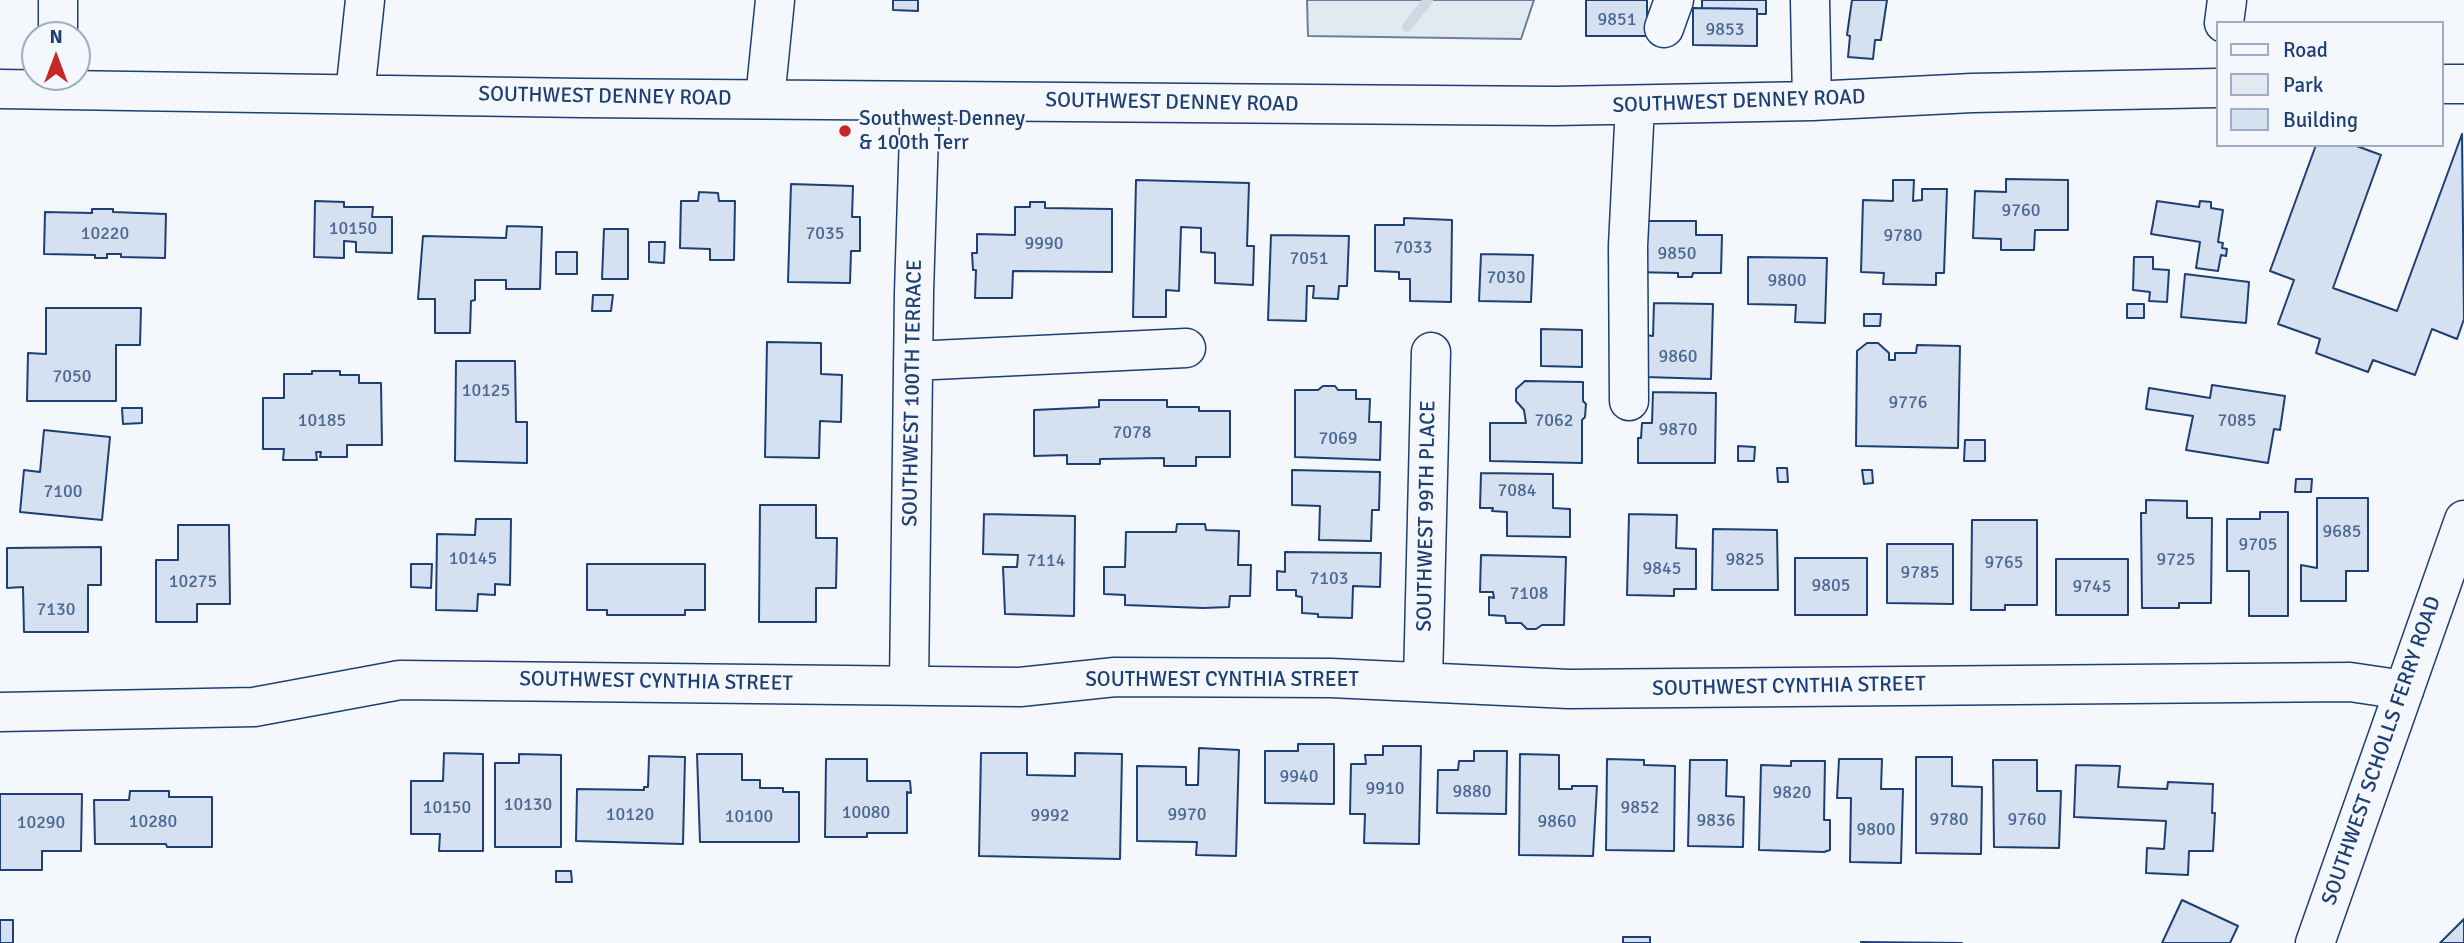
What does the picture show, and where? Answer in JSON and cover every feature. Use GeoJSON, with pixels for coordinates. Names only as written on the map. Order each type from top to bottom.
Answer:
{"type":"FeatureCollection","features":[{"type":"Feature","properties":{"kind":"street"},"geometry":{"type":"LineString","coordinates":[[58,0],[58,21]]}},
{"type":"Feature","properties":{"kind":"street"},"geometry":{"type":"LineString","coordinates":[[355,94],[365,0]]}},
{"type":"Feature","properties":{"kind":"street"},"geometry":{"type":"LineString","coordinates":[[765,99],[775,0]]}},
{"type":"Feature","properties":{"kind":"street"},"geometry":{"type":"LineString","coordinates":[[1810,0],[1812,101]]}},
{"type":"Feature","properties":{"kind":"street"},"geometry":{"type":"LineString","coordinates":[[2224,21],[2227,0]]}},
{"type":"Feature","properties":{"kind":"street","name":"SOUTHWEST DENNEY ROAD"},"geometry":{"type":"LineString","coordinates":[[91,84],[355,94],[1635,105],[1812,101],[1972,93],[2216,88]]}},
{"type":"Feature","properties":{"kind":"street"},"geometry":{"type":"LineString","coordinates":[[2443,84],[2464,84]]}},
{"type":"Feature","properties":{"kind":"street","name":"SOUTHWEST DENNEY ROAD"},"geometry":{"type":"LineString","coordinates":[[0,89],[21,87]]}},
{"type":"Feature","properties":{"kind":"street","name":"SOUTHWEST 100TH TERRACE"},"geometry":{"type":"LineString","coordinates":[[909,685],[920,100]]}},
{"type":"Feature","properties":{"kind":"street"},"geometry":{"type":"LineString","coordinates":[[1629,401],[1628,246],[1635,105]]}},
{"type":"Feature","properties":{"kind":"street"},"geometry":{"type":"LineString","coordinates":[[913,361],[1186,348]]}},
{"type":"Feature","properties":{"kind":"street","name":"SOUTHWEST 99TH PLACE"},"geometry":{"type":"LineString","coordinates":[[1423,681],[1431,352]]}},
{"type":"Feature","properties":{"kind":"street","name":"SOUTHWEST SCHOLLS FERRY ROAD"},"geometry":{"type":"LineString","coordinates":[[2315,943],[2464,520]]}},
{"type":"Feature","properties":{"kind":"street","name":"SOUTHWEST CYNTHIA STREET"},"geometry":{"type":"LineString","coordinates":[[0,712],[254,707],[400,680],[1020,687],[1115,677],[1423,681],[1569,690],[2350,682],[2404,690]]}},
{"type":"Feature","properties":{"kind":"green space"},"geometry":{"type":"Polygon","coordinates":[[[1307,0],[1534,0],[1521,39],[1308,36],[1307,0]]]}},
{"type":"Feature","properties":{"kind":"building"},"geometry":{"type":"Polygon","coordinates":[[[893,0],[918,0],[918,11],[893,10],[893,0]]]}},
{"type":"Feature","properties":{"kind":"building"},"geometry":{"type":"Polygon","coordinates":[[[1586,0],[1647,0],[1647,36],[1586,36],[1586,0]]]}},
{"type":"Feature","properties":{"kind":"building"},"geometry":{"type":"Polygon","coordinates":[[[1702,0],[1766,0],[1766,14],[1757,14],[1757,9],[1702,8],[1702,0]]]}},
{"type":"Feature","properties":{"kind":"building"},"geometry":{"type":"Polygon","coordinates":[[[1852,0],[1887,0],[1881,40],[1875,40],[1873,59],[1848,57],[1850,36],[1847,35],[1852,0]]]}},
{"type":"Feature","properties":{"kind":"building"},"geometry":{"type":"Polygon","coordinates":[[[1693,8],[1757,9],[1757,46],[1693,45],[1693,8]]]}},
{"type":"Feature","properties":{"kind":"building"},"geometry":{"type":"Polygon","coordinates":[[[2462,134],[2464,319],[2457,339],[2432,329],[2415,375],[2373,360],[2368,372],[2316,353],[2320,339],[2278,324],[2294,280],[2270,271],[2315,147],[2359,147],[2381,155],[2333,288],[2397,311],[2462,134]]]}},
{"type":"Feature","properties":{"kind":"building"},"geometry":{"type":"Polygon","coordinates":[[[2006,179],[2068,180],[2068,230],[2035,230],[2034,250],[2001,250],[2001,239],[1973,238],[1975,191],[2006,192],[2006,179]]]}},
{"type":"Feature","properties":{"kind":"building"},"geometry":{"type":"Polygon","coordinates":[[[1136,180],[1249,183],[1247,246],[1254,246],[1253,285],[1215,283],[1215,253],[1201,252],[1201,228],[1181,227],[1179,291],[1166,290],[1166,317],[1133,317],[1136,180]]]}},
{"type":"Feature","properties":{"kind":"building"},"geometry":{"type":"Polygon","coordinates":[[[1893,180],[1914,180],[1913,201],[1922,200],[1922,189],[1947,189],[1944,273],[1936,273],[1936,285],[1883,284],[1884,273],[1861,272],[1863,200],[1893,201],[1893,180]]]}},
{"type":"Feature","properties":{"kind":"building"},"geometry":{"type":"Polygon","coordinates":[[[791,184],[853,186],[852,217],[860,217],[860,251],[851,251],[850,283],[788,282],[791,184]]]}},
{"type":"Feature","properties":{"kind":"building"},"geometry":{"type":"Polygon","coordinates":[[[699,192],[718,193],[719,201],[735,201],[734,260],[710,260],[710,249],[680,248],[681,201],[698,201],[699,192]]]}},
{"type":"Feature","properties":{"kind":"building"},"geometry":{"type":"Polygon","coordinates":[[[315,201],[344,202],[344,207],[373,207],[372,217],[392,217],[392,253],[356,252],[356,242],[344,241],[344,258],[314,257],[315,201]]]}},
{"type":"Feature","properties":{"kind":"building"},"geometry":{"type":"Polygon","coordinates":[[[2157,201],[2199,207],[2200,201],[2211,202],[2211,208],[2223,210],[2218,242],[2223,243],[2222,248],[2227,249],[2226,256],[2221,255],[2218,271],[2196,268],[2200,242],[2151,234],[2157,201]]]}},
{"type":"Feature","properties":{"kind":"building"},"geometry":{"type":"Polygon","coordinates":[[[1030,202],[1045,202],[1045,208],[1112,209],[1112,272],[1013,271],[1012,298],[975,298],[976,270],[973,270],[972,253],[977,253],[977,234],[1015,235],[1015,207],[1030,207],[1030,202]]]}},
{"type":"Feature","properties":{"kind":"building"},"geometry":{"type":"Polygon","coordinates":[[[92,209],[166,214],[165,258],[121,257],[121,254],[107,254],[107,258],[95,258],[95,255],[44,254],[45,212],[92,213],[92,209]]]}},
{"type":"Feature","properties":{"kind":"building"},"geometry":{"type":"Polygon","coordinates":[[[1404,218],[1452,220],[1451,302],[1410,301],[1410,279],[1399,279],[1399,272],[1375,271],[1375,225],[1404,225],[1404,218]]]}},
{"type":"Feature","properties":{"kind":"building"},"geometry":{"type":"Polygon","coordinates":[[[1633,221],[1696,221],[1696,235],[1722,235],[1721,273],[1693,273],[1692,277],[1678,277],[1678,273],[1632,272],[1633,221]]]}},
{"type":"Feature","properties":{"kind":"building"},"geometry":{"type":"Polygon","coordinates":[[[507,226],[542,227],[540,289],[506,289],[506,280],[475,280],[470,333],[435,333],[435,299],[418,299],[423,236],[506,238],[507,226]]]}},
{"type":"Feature","properties":{"kind":"building"},"geometry":{"type":"Polygon","coordinates":[[[604,229],[628,229],[628,279],[602,279],[604,229]]]}},
{"type":"Feature","properties":{"kind":"building"},"geometry":{"type":"Polygon","coordinates":[[[1271,235],[1349,236],[1347,286],[1339,286],[1338,299],[1313,298],[1314,286],[1307,286],[1306,321],[1268,320],[1271,235]]]}},
{"type":"Feature","properties":{"kind":"building"},"geometry":{"type":"Polygon","coordinates":[[[649,242],[665,242],[664,263],[649,262],[649,242]]]}},
{"type":"Feature","properties":{"kind":"building"},"geometry":{"type":"Polygon","coordinates":[[[556,252],[577,252],[577,274],[556,274],[556,252]]]}},
{"type":"Feature","properties":{"kind":"building"},"geometry":{"type":"Polygon","coordinates":[[[1481,254],[1533,255],[1531,302],[1479,301],[1481,254]]]}},
{"type":"Feature","properties":{"kind":"building"},"geometry":{"type":"Polygon","coordinates":[[[1748,257],[1827,258],[1825,323],[1795,322],[1796,305],[1748,304],[1748,257]]]}},
{"type":"Feature","properties":{"kind":"building"},"geometry":{"type":"Polygon","coordinates":[[[2134,257],[2153,257],[2153,269],[2169,270],[2167,302],[2149,301],[2150,292],[2133,290],[2134,257]]]}},
{"type":"Feature","properties":{"kind":"building"},"geometry":{"type":"Polygon","coordinates":[[[2185,274],[2249,282],[2246,323],[2181,317],[2185,274]]]}},
{"type":"Feature","properties":{"kind":"building"},"geometry":{"type":"Polygon","coordinates":[[[593,295],[613,295],[611,311],[592,311],[593,295]]]}},
{"type":"Feature","properties":{"kind":"building"},"geometry":{"type":"Polygon","coordinates":[[[1654,303],[1713,304],[1711,379],[1645,377],[1645,335],[1653,336],[1654,303]]]}},
{"type":"Feature","properties":{"kind":"building"},"geometry":{"type":"Polygon","coordinates":[[[2127,304],[2144,304],[2144,318],[2127,318],[2127,304]]]}},
{"type":"Feature","properties":{"kind":"building"},"geometry":{"type":"Polygon","coordinates":[[[46,308],[141,308],[140,345],[116,345],[116,401],[27,401],[28,353],[46,354],[46,308]]]}},
{"type":"Feature","properties":{"kind":"building"},"geometry":{"type":"Polygon","coordinates":[[[1864,314],[1881,314],[1880,326],[1864,326],[1864,314]]]}},
{"type":"Feature","properties":{"kind":"building"},"geometry":{"type":"Polygon","coordinates":[[[1541,329],[1582,330],[1582,367],[1541,366],[1541,329]]]}},
{"type":"Feature","properties":{"kind":"building"},"geometry":{"type":"Polygon","coordinates":[[[767,342],[821,343],[821,374],[842,375],[841,422],[820,421],[819,458],[765,457],[767,342]]]}},
{"type":"Feature","properties":{"kind":"building"},"geometry":{"type":"Polygon","coordinates":[[[1867,343],[1878,343],[1889,353],[1889,360],[1895,360],[1895,353],[1916,353],[1917,345],[1960,346],[1958,448],[1856,446],[1857,351],[1867,343]]]}},
{"type":"Feature","properties":{"kind":"building"},"geometry":{"type":"Polygon","coordinates":[[[456,361],[515,361],[516,422],[527,422],[527,463],[455,461],[456,361]]]}},
{"type":"Feature","properties":{"kind":"building"},"geometry":{"type":"Polygon","coordinates":[[[312,371],[340,371],[340,375],[359,375],[359,383],[381,383],[382,445],[347,445],[347,457],[320,457],[321,452],[316,452],[317,460],[283,460],[284,449],[263,449],[263,398],[284,398],[284,374],[312,374],[312,371]]]}},
{"type":"Feature","properties":{"kind":"building"},"geometry":{"type":"Polygon","coordinates":[[[1525,381],[1583,382],[1583,401],[1586,404],[1585,417],[1582,420],[1582,463],[1490,461],[1490,423],[1526,423],[1524,410],[1516,401],[1516,389],[1525,381]]]}},
{"type":"Feature","properties":{"kind":"building"},"geometry":{"type":"Polygon","coordinates":[[[2212,385],[2285,396],[2280,430],[2274,429],[2268,463],[2186,450],[2193,416],[2146,409],[2149,388],[2210,398],[2212,385]]]}},
{"type":"Feature","properties":{"kind":"building"},"geometry":{"type":"Polygon","coordinates":[[[1323,386],[1335,386],[1338,390],[1356,390],[1356,399],[1370,399],[1369,422],[1381,422],[1380,460],[1295,457],[1295,390],[1318,390],[1323,386]]]}},
{"type":"Feature","properties":{"kind":"building"},"geometry":{"type":"Polygon","coordinates":[[[1653,392],[1716,393],[1715,463],[1638,463],[1638,438],[1641,438],[1642,423],[1652,423],[1653,392]]]}},
{"type":"Feature","properties":{"kind":"building"},"geometry":{"type":"Polygon","coordinates":[[[1099,400],[1167,400],[1167,407],[1230,411],[1230,457],[1196,457],[1196,466],[1164,466],[1164,458],[1100,459],[1100,464],[1067,464],[1067,455],[1034,456],[1034,410],[1099,407],[1099,400]]]}},
{"type":"Feature","properties":{"kind":"building"},"geometry":{"type":"Polygon","coordinates":[[[122,408],[142,408],[142,423],[123,424],[122,408]]]}},
{"type":"Feature","properties":{"kind":"building"},"geometry":{"type":"Polygon","coordinates":[[[44,430],[110,437],[102,520],[20,512],[24,470],[40,472],[44,430]]]}},
{"type":"Feature","properties":{"kind":"building"},"geometry":{"type":"Polygon","coordinates":[[[1965,440],[1985,440],[1985,461],[1964,461],[1965,440]]]}},
{"type":"Feature","properties":{"kind":"building"},"geometry":{"type":"Polygon","coordinates":[[[1738,446],[1755,447],[1754,461],[1738,461],[1738,446]]]}},
{"type":"Feature","properties":{"kind":"building"},"geometry":{"type":"Polygon","coordinates":[[[1777,468],[1787,468],[1788,482],[1778,482],[1777,468]]]}},
{"type":"Feature","properties":{"kind":"building"},"geometry":{"type":"Polygon","coordinates":[[[1292,470],[1380,472],[1379,510],[1372,510],[1371,541],[1319,540],[1320,506],[1292,505],[1292,470]]]}},
{"type":"Feature","properties":{"kind":"building"},"geometry":{"type":"Polygon","coordinates":[[[1862,470],[1872,470],[1873,483],[1864,484],[1862,470]]]}},
{"type":"Feature","properties":{"kind":"building"},"geometry":{"type":"Polygon","coordinates":[[[1481,473],[1553,474],[1553,508],[1570,509],[1570,537],[1507,536],[1507,512],[1480,508],[1481,473]]]}},
{"type":"Feature","properties":{"kind":"building"},"geometry":{"type":"Polygon","coordinates":[[[2296,479],[2312,479],[2311,492],[2295,492],[2296,479]]]}},
{"type":"Feature","properties":{"kind":"building"},"geometry":{"type":"Polygon","coordinates":[[[2317,498],[2368,498],[2368,571],[2346,571],[2346,601],[2301,601],[2301,565],[2317,568],[2317,498]]]}},
{"type":"Feature","properties":{"kind":"building"},"geometry":{"type":"Polygon","coordinates":[[[2146,500],[2187,501],[2187,518],[2212,518],[2211,603],[2179,603],[2179,608],[2142,608],[2141,513],[2146,513],[2146,500]]]}},
{"type":"Feature","properties":{"kind":"building"},"geometry":{"type":"Polygon","coordinates":[[[760,505],[816,505],[816,538],[837,538],[836,588],[816,588],[816,622],[759,622],[760,505]]]}},
{"type":"Feature","properties":{"kind":"building"},"geometry":{"type":"Polygon","coordinates":[[[2260,512],[2288,512],[2288,616],[2249,616],[2249,571],[2227,571],[2227,519],[2260,519],[2260,512]]]}},
{"type":"Feature","properties":{"kind":"building"},"geometry":{"type":"Polygon","coordinates":[[[984,514],[1075,516],[1074,616],[1005,614],[1003,567],[1017,567],[1018,555],[983,554],[984,514]]]}},
{"type":"Feature","properties":{"kind":"building"},"geometry":{"type":"Polygon","coordinates":[[[1629,514],[1677,515],[1676,548],[1696,549],[1696,589],[1674,589],[1674,596],[1627,595],[1629,514]]]}},
{"type":"Feature","properties":{"kind":"building"},"geometry":{"type":"Polygon","coordinates":[[[476,519],[511,519],[510,585],[495,584],[495,595],[478,594],[477,611],[436,610],[437,534],[475,535],[476,519]]]}},
{"type":"Feature","properties":{"kind":"building"},"geometry":{"type":"Polygon","coordinates":[[[1972,520],[2037,520],[2037,605],[2005,605],[2005,610],[1971,610],[1972,520]]]}},
{"type":"Feature","properties":{"kind":"building"},"geometry":{"type":"Polygon","coordinates":[[[1177,524],[1205,524],[1206,530],[1239,531],[1238,565],[1251,565],[1250,596],[1230,596],[1229,607],[1203,608],[1125,605],[1125,595],[1104,594],[1104,567],[1125,567],[1126,532],[1176,532],[1177,524]]]}},
{"type":"Feature","properties":{"kind":"building"},"geometry":{"type":"Polygon","coordinates":[[[178,525],[229,525],[230,604],[197,604],[197,622],[156,622],[156,560],[178,560],[178,525]]]}},
{"type":"Feature","properties":{"kind":"building"},"geometry":{"type":"Polygon","coordinates":[[[1713,529],[1777,530],[1778,590],[1712,590],[1713,529]]]}},
{"type":"Feature","properties":{"kind":"building"},"geometry":{"type":"Polygon","coordinates":[[[1887,544],[1953,544],[1953,604],[1887,603],[1887,544]]]}},
{"type":"Feature","properties":{"kind":"building"},"geometry":{"type":"Polygon","coordinates":[[[101,547],[101,585],[88,585],[88,632],[24,632],[23,587],[7,588],[7,548],[101,547]]]}},
{"type":"Feature","properties":{"kind":"building"},"geometry":{"type":"Polygon","coordinates":[[[1285,552],[1381,553],[1380,587],[1353,586],[1352,618],[1318,617],[1318,614],[1302,613],[1302,597],[1296,596],[1296,590],[1277,590],[1277,571],[1285,572],[1285,552]]]}},
{"type":"Feature","properties":{"kind":"building"},"geometry":{"type":"Polygon","coordinates":[[[1481,555],[1566,557],[1564,625],[1542,625],[1536,629],[1527,629],[1521,623],[1506,623],[1505,616],[1489,615],[1489,597],[1494,598],[1493,592],[1480,592],[1481,555]]]}},
{"type":"Feature","properties":{"kind":"building"},"geometry":{"type":"Polygon","coordinates":[[[1795,558],[1867,558],[1867,615],[1795,615],[1795,558]]]}},
{"type":"Feature","properties":{"kind":"building"},"geometry":{"type":"Polygon","coordinates":[[[2056,559],[2128,559],[2128,615],[2056,615],[2056,559]]]}},
{"type":"Feature","properties":{"kind":"building"},"geometry":{"type":"Polygon","coordinates":[[[411,564],[432,564],[431,588],[411,587],[411,564]]]}},
{"type":"Feature","properties":{"kind":"building"},"geometry":{"type":"Polygon","coordinates":[[[587,564],[705,564],[705,610],[685,610],[685,615],[607,615],[607,610],[587,610],[587,564]]]}},
{"type":"Feature","properties":{"kind":"building"},"geometry":{"type":"Polygon","coordinates":[[[1298,744],[1334,744],[1334,804],[1265,803],[1265,751],[1298,751],[1298,744]]]}},
{"type":"Feature","properties":{"kind":"building"},"geometry":{"type":"Polygon","coordinates":[[[1383,746],[1421,746],[1419,844],[1364,843],[1365,814],[1350,814],[1351,764],[1366,764],[1365,755],[1383,755],[1383,746]]]}},
{"type":"Feature","properties":{"kind":"building"},"geometry":{"type":"Polygon","coordinates":[[[1199,748],[1239,750],[1236,856],[1196,855],[1197,842],[1137,841],[1137,766],[1186,767],[1186,785],[1198,785],[1199,748]]]}},
{"type":"Feature","properties":{"kind":"building"},"geometry":{"type":"Polygon","coordinates":[[[1474,751],[1507,751],[1506,814],[1437,813],[1438,770],[1458,770],[1459,761],[1474,761],[1474,751]]]}},
{"type":"Feature","properties":{"kind":"building"},"geometry":{"type":"Polygon","coordinates":[[[444,753],[483,754],[483,851],[439,851],[440,834],[411,834],[411,781],[443,781],[444,753]]]}},
{"type":"Feature","properties":{"kind":"building"},"geometry":{"type":"Polygon","coordinates":[[[981,753],[1027,753],[1027,775],[1075,776],[1075,753],[1122,754],[1120,859],[979,856],[981,753]]]}},
{"type":"Feature","properties":{"kind":"building"},"geometry":{"type":"Polygon","coordinates":[[[519,754],[561,755],[561,847],[495,847],[495,763],[519,763],[519,754]]]}},
{"type":"Feature","properties":{"kind":"building"},"geometry":{"type":"Polygon","coordinates":[[[697,754],[742,754],[742,780],[760,780],[760,788],[783,788],[783,792],[799,792],[799,842],[700,842],[697,754]]]}},
{"type":"Feature","properties":{"kind":"building"},"geometry":{"type":"Polygon","coordinates":[[[1520,754],[1559,755],[1559,789],[1597,786],[1593,856],[1519,855],[1520,754]]]}},
{"type":"Feature","properties":{"kind":"building"},"geometry":{"type":"Polygon","coordinates":[[[649,756],[685,757],[683,844],[576,841],[577,789],[644,790],[644,787],[648,787],[649,756]]]}},
{"type":"Feature","properties":{"kind":"building"},"geometry":{"type":"Polygon","coordinates":[[[1916,757],[1952,757],[1952,786],[1982,787],[1981,854],[1916,853],[1916,757]]]}},
{"type":"Feature","properties":{"kind":"building"},"geometry":{"type":"Polygon","coordinates":[[[826,759],[867,759],[867,781],[910,781],[911,793],[907,792],[907,833],[825,837],[826,759]]]}},
{"type":"Feature","properties":{"kind":"building"},"geometry":{"type":"Polygon","coordinates":[[[1607,759],[1644,760],[1644,765],[1675,766],[1674,851],[1606,850],[1607,759]]]}},
{"type":"Feature","properties":{"kind":"building"},"geometry":{"type":"Polygon","coordinates":[[[1839,759],[1882,759],[1881,789],[1903,789],[1901,863],[1850,862],[1851,798],[1837,798],[1839,759]]]}},
{"type":"Feature","properties":{"kind":"building"},"geometry":{"type":"Polygon","coordinates":[[[1690,760],[1727,760],[1726,796],[1744,797],[1743,847],[1688,846],[1690,760]]]}},
{"type":"Feature","properties":{"kind":"building"},"geometry":{"type":"Polygon","coordinates":[[[1993,760],[2037,760],[2037,791],[2061,791],[2059,848],[1994,847],[1993,760]]]}},
{"type":"Feature","properties":{"kind":"building"},"geometry":{"type":"Polygon","coordinates":[[[1791,761],[1825,761],[1824,820],[1830,820],[1830,850],[1759,850],[1761,765],[1791,766],[1791,761]]]}},
{"type":"Feature","properties":{"kind":"building"},"geometry":{"type":"Polygon","coordinates":[[[2076,765],[2120,766],[2118,787],[2167,789],[2168,782],[2213,784],[2213,851],[2189,851],[2188,875],[2146,873],[2147,848],[2164,849],[2166,821],[2074,817],[2076,765]]]}},
{"type":"Feature","properties":{"kind":"building"},"geometry":{"type":"Polygon","coordinates":[[[130,791],[169,791],[169,797],[212,797],[212,847],[95,844],[94,800],[129,800],[130,791]]]}},
{"type":"Feature","properties":{"kind":"building"},"geometry":{"type":"Polygon","coordinates":[[[0,794],[82,794],[81,851],[42,851],[42,870],[0,870],[0,794]]]}},
{"type":"Feature","properties":{"kind":"building"},"geometry":{"type":"Polygon","coordinates":[[[556,871],[571,871],[572,882],[556,882],[556,871]]]}},
{"type":"Feature","properties":{"kind":"building"},"geometry":{"type":"Polygon","coordinates":[[[2182,900],[2238,926],[2230,943],[2162,943],[2182,900]]]}},
{"type":"Feature","properties":{"kind":"building"},"geometry":{"type":"Polygon","coordinates":[[[2464,919],[2464,943],[2440,943],[2464,919]]]}},
{"type":"Feature","properties":{"kind":"building"},"geometry":{"type":"Polygon","coordinates":[[[0,920],[13,920],[13,943],[0,943],[0,920]]]}},
{"type":"Feature","properties":{"kind":"building"},"geometry":{"type":"Polygon","coordinates":[[[1623,937],[1650,937],[1650,943],[1623,943],[1623,937]]]}},
{"type":"Feature","properties":{"kind":"building"},"geometry":{"type":"Polygon","coordinates":[[[1861,942],[1962,943],[1861,943],[1861,942]]]}},
{"type":"Feature","properties":{"kind":"waterway"},"geometry":{"type":"LineString","coordinates":[[1407,27],[1428,0]]}},
{"type":"Feature","properties":{"kind":"place","name":"Southwest Denney & 100th Terr"},"geometry":{"type":"Point","coordinates":[845,131]}}]}
